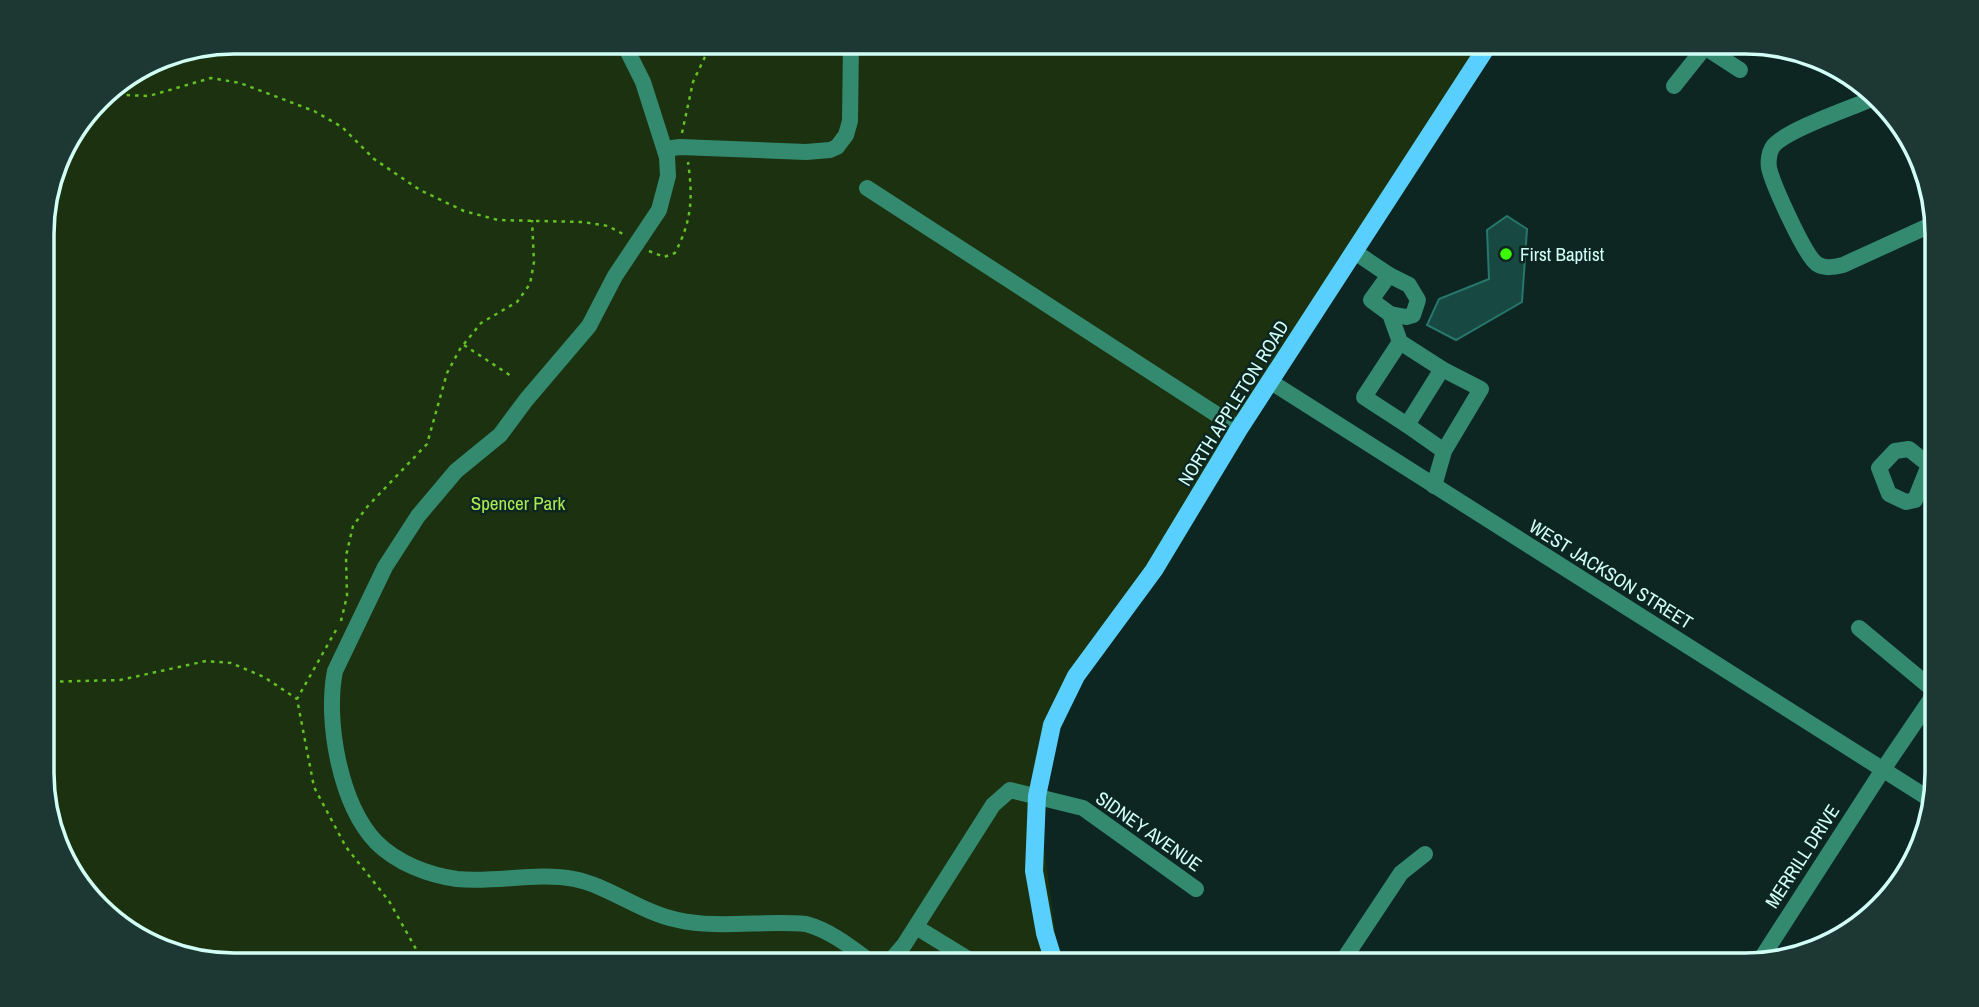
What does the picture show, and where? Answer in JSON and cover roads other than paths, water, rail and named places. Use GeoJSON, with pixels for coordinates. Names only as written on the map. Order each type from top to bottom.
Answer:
{"type":"FeatureCollection","features":[{"type":"Feature","properties":{"kind":"main road","name":"NORTH APPLETON ROAD"},"geometry":{"type":"LineString","coordinates":[[1051,952],[1034,871],[1037,796],[1052,726],[1076,676],[1148,579],[1239,429],[1482,54]]}},
{"type":"Feature","properties":{"kind":"street"},"geometry":{"type":"LineString","coordinates":[[629,54],[643,82],[665,149],[668,176],[659,211],[615,276],[589,326],[500,435],[456,471],[418,516],[385,566],[335,671],[332,684],[334,747],[347,793],[370,834],[390,853],[422,870],[461,879],[572,879],[679,920],[806,925],[820,928],[858,953]]}},
{"type":"Feature","properties":{"kind":"street"},"geometry":{"type":"LineString","coordinates":[[665,149],[680,147],[806,152],[837,147],[846,135],[850,121],[851,54]]}},
{"type":"Feature","properties":{"kind":"street"},"geometry":{"type":"LineString","coordinates":[[1674,86],[1695,54]]}},
{"type":"Feature","properties":{"kind":"street"},"geometry":{"type":"LineString","coordinates":[[1715,54],[1740,70]]}},
{"type":"Feature","properties":{"kind":"street"},"geometry":{"type":"LineString","coordinates":[[1866,101],[1786,135],[1772,147],[1769,168],[1788,215],[1810,257],[1825,267],[1843,265],[1925,228]]}},
{"type":"Feature","properties":{"kind":"street"},"geometry":{"type":"LineString","coordinates":[[867,188],[1239,429]]}},
{"type":"Feature","properties":{"kind":"street"},"geometry":{"type":"LineString","coordinates":[[1355,252],[1409,285],[1418,300],[1413,314],[1406,317],[1391,314],[1371,300],[1389,275]]}},
{"type":"Feature","properties":{"kind":"street"},"geometry":{"type":"LineString","coordinates":[[1391,314],[1400,342],[1442,369],[1481,389],[1444,451],[1434,486]]}},
{"type":"Feature","properties":{"kind":"street"},"geometry":{"type":"LineString","coordinates":[[1400,342],[1364,397],[1444,451]]}},
{"type":"Feature","properties":{"kind":"street"},"geometry":{"type":"LineString","coordinates":[[1406,425],[1442,369]]}},
{"type":"Feature","properties":{"kind":"street","name":"WEST JACKSON STREET"},"geometry":{"type":"LineString","coordinates":[[1271,382],[1923,795]]}},
{"type":"Feature","properties":{"kind":"street"},"geometry":{"type":"LineString","coordinates":[[1859,628],[1925,682]]}},
{"type":"Feature","properties":{"kind":"street","name":"MERRILL DRIVE"},"geometry":{"type":"LineString","coordinates":[[1766,951],[1925,707]]}},
{"type":"Feature","properties":{"kind":"street"},"geometry":{"type":"LineString","coordinates":[[896,953],[993,805],[1010,790],[1037,796]]}},
{"type":"Feature","properties":{"kind":"street","name":"SIDNEY AVENUE"},"geometry":{"type":"LineString","coordinates":[[1037,796],[1083,808],[1196,889]]}},
{"type":"Feature","properties":{"kind":"street"},"geometry":{"type":"LineString","coordinates":[[1348,952],[1401,873],[1425,854]]}},
{"type":"Feature","properties":{"kind":"street"},"geometry":{"type":"LineString","coordinates":[[916,926],[958,953]]}},
{"type":"Feature","properties":{"kind":"place","name":"First Baptist"},"geometry":{"type":"Point","coordinates":[1506,254]}},
{"type":"Feature","properties":{"kind":"park label","name":"Spencer Park"},"geometry":{"type":"Point","coordinates":[518,503]}}]}
